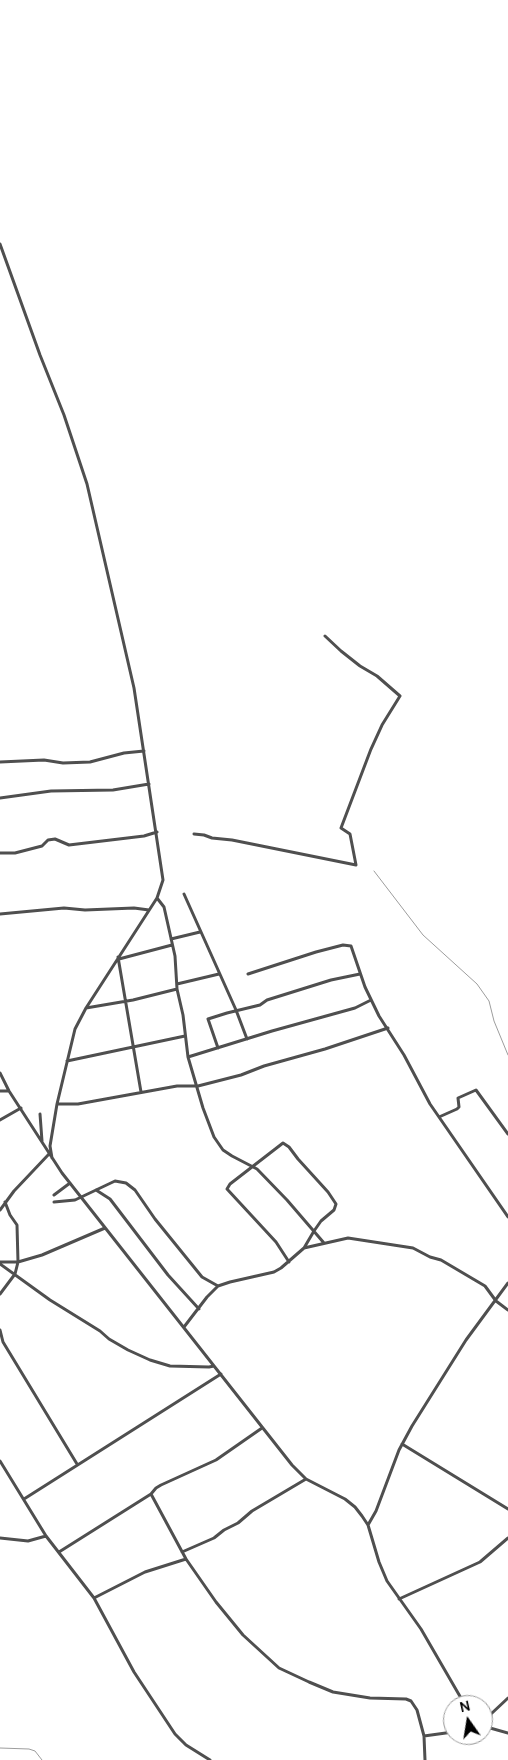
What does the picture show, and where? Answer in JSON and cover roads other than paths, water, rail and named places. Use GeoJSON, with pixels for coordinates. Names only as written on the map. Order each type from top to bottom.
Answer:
{"type":"FeatureCollection","features":[{"type":"Feature","properties":{"kind":"street"},"geometry":{"type":"LineString","coordinates":[[0,244],[64,415],[87,484],[134,688],[163,880],[157,898],[86,1008],[75,1029],[57,1104],[50,1146],[51,1156]]}},
{"type":"Feature","properties":{"kind":"street"},"geometry":{"type":"LineString","coordinates":[[194,834],[356,865],[350,834],[341,828],[371,749],[382,725],[400,696],[377,676],[341,651],[325,636]]}},
{"type":"Feature","properties":{"kind":"street"},"geometry":{"type":"LineString","coordinates":[[0,762],[44,760],[62,763],[90,762],[124,753],[144,751]]}},
{"type":"Feature","properties":{"kind":"street"},"geometry":{"type":"LineString","coordinates":[[0,798],[52,791],[113,790],[149,784]]}},
{"type":"Feature","properties":{"kind":"street"},"geometry":{"type":"LineString","coordinates":[[0,853],[14,853],[42,846],[48,840],[55,839],[69,845],[144,836],[157,832]]}},
{"type":"Feature","properties":{"kind":"street"},"geometry":{"type":"LineString","coordinates":[[184,894],[247,1039]]}},
{"type":"Feature","properties":{"kind":"street"},"geometry":{"type":"LineString","coordinates":[[157,898],[164,907],[175,956],[177,989],[183,1015],[188,1057],[208,1124],[218,1144],[232,1156],[257,1169],[324,1243]]}},
{"type":"Feature","properties":{"kind":"street"},"geometry":{"type":"LineString","coordinates":[[0,914],[64,908],[85,910],[134,908],[149,910]]}},
{"type":"Feature","properties":{"kind":"street"},"geometry":{"type":"LineString","coordinates":[[171,939],[200,932]]}},
{"type":"Feature","properties":{"kind":"street"},"geometry":{"type":"LineString","coordinates":[[119,958],[172,945]]}},
{"type":"Feature","properties":{"kind":"street"},"geometry":{"type":"LineString","coordinates":[[248,974],[316,952],[348,945],[352,947],[360,974],[371,1000],[439,1117],[508,1217]]}},
{"type":"Feature","properties":{"kind":"street"},"geometry":{"type":"LineString","coordinates":[[119,958],[141,1092]]}},
{"type":"Feature","properties":{"kind":"street"},"geometry":{"type":"LineString","coordinates":[[177,984],[219,974]]}},
{"type":"Feature","properties":{"kind":"street"},"geometry":{"type":"LineString","coordinates":[[218,1048],[208,1020],[236,1010],[260,1005],[267,1000],[331,980],[360,974]]}},
{"type":"Feature","properties":{"kind":"street"},"geometry":{"type":"LineString","coordinates":[[86,1008],[126,1002],[177,989]]}},
{"type":"Feature","properties":{"kind":"street"},"geometry":{"type":"LineString","coordinates":[[188,1057],[355,1008],[371,1000]]}},
{"type":"Feature","properties":{"kind":"street"},"geometry":{"type":"LineString","coordinates":[[57,1104],[78,1104],[177,1086],[198,1086],[241,1075],[264,1066],[325,1049],[388,1028]]}},
{"type":"Feature","properties":{"kind":"street"},"geometry":{"type":"LineString","coordinates":[[67,1061],[185,1036]]}},
{"type":"Feature","properties":{"kind":"street"},"geometry":{"type":"LineString","coordinates":[[0,1073],[9,1091],[70,1182],[292,1465],[306,1479],[345,1499],[355,1507],[368,1525],[384,1575],[421,1629],[459,1695]]}},
{"type":"Feature","properties":{"kind":"street"},"geometry":{"type":"LineString","coordinates":[[439,1117],[457,1109],[459,1107],[458,1098],[476,1090],[508,1134]]}},
{"type":"Feature","properties":{"kind":"street"},"geometry":{"type":"LineString","coordinates":[[0,1091],[9,1091]]}},
{"type":"Feature","properties":{"kind":"street"},"geometry":{"type":"LineString","coordinates":[[0,1120],[21,1108]]}},
{"type":"Feature","properties":{"kind":"street"},"geometry":{"type":"LineString","coordinates":[[40,1114],[42,1141]]}},
{"type":"Feature","properties":{"kind":"street"},"geometry":{"type":"LineString","coordinates":[[184,1327],[218,1286],[274,1272],[290,1262],[304,1248],[321,1221],[334,1210],[336,1203],[286,1143],[282,1143],[230,1184],[227,1189],[276,1242],[290,1262]]}},
{"type":"Feature","properties":{"kind":"street"},"geometry":{"type":"LineString","coordinates":[[0,1210],[14,1191],[51,1156]]}},
{"type":"Feature","properties":{"kind":"street"},"geometry":{"type":"LineString","coordinates":[[54,1202],[75,1200],[115,1181],[121,1181],[135,1190],[155,1219],[202,1277],[218,1286]]}},
{"type":"Feature","properties":{"kind":"street"},"geometry":{"type":"LineString","coordinates":[[54,1194],[70,1182]]}},
{"type":"Feature","properties":{"kind":"street"},"geometry":{"type":"LineString","coordinates":[[96,1190],[110,1199],[168,1276],[198,1309]]}},
{"type":"Feature","properties":{"kind":"street"},"geometry":{"type":"LineString","coordinates":[[0,1294],[15,1274],[18,1262],[17,1225],[10,1215],[5,1202]]}},
{"type":"Feature","properties":{"kind":"street"},"geometry":{"type":"LineString","coordinates":[[0,1263],[18,1262],[60,1248],[106,1228]]}},
{"type":"Feature","properties":{"kind":"street"},"geometry":{"type":"LineString","coordinates":[[304,1248],[348,1238],[413,1248],[430,1257],[441,1260],[485,1286],[496,1301],[508,1310]]}},
{"type":"Feature","properties":{"kind":"street"},"geometry":{"type":"LineString","coordinates":[[0,1263],[50,1300],[100,1331],[109,1339],[150,1360],[170,1366],[214,1366]]}},
{"type":"Feature","properties":{"kind":"street"},"geometry":{"type":"LineString","coordinates":[[368,1525],[376,1511],[402,1444],[466,1340],[508,1282]]}},
{"type":"Feature","properties":{"kind":"street"},"geometry":{"type":"LineString","coordinates":[[0,1330],[1,1342],[77,1464]]}},
{"type":"Feature","properties":{"kind":"street"},"geometry":{"type":"LineString","coordinates":[[24,1499],[221,1374]]}},
{"type":"Feature","properties":{"kind":"street"},"geometry":{"type":"LineString","coordinates":[[59,1552],[151,1494],[156,1488],[216,1460],[262,1428]]}},
{"type":"Feature","properties":{"kind":"street"},"geometry":{"type":"LineString","coordinates":[[402,1444],[508,1509]]}},
{"type":"Feature","properties":{"kind":"street"},"geometry":{"type":"LineString","coordinates":[[0,1461],[46,1536],[94,1598],[134,1672],[175,1734],[186,1745],[210,1760]]}},
{"type":"Feature","properties":{"kind":"street"},"geometry":{"type":"LineString","coordinates":[[182,1552],[214,1538],[238,1523],[252,1511],[306,1479]]}},
{"type":"Feature","properties":{"kind":"street"},"geometry":{"type":"LineString","coordinates":[[151,1494],[186,1559],[216,1602],[244,1636],[279,1668],[333,1692],[370,1698],[406,1699],[411,1701],[417,1710],[424,1736],[425,1760]]}},
{"type":"Feature","properties":{"kind":"street"},"geometry":{"type":"LineString","coordinates":[[0,1538],[28,1541],[46,1536]]}},
{"type":"Feature","properties":{"kind":"street"},"geometry":{"type":"LineString","coordinates":[[399,1599],[480,1562],[508,1538]]}},
{"type":"Feature","properties":{"kind":"street"},"geometry":{"type":"LineString","coordinates":[[94,1598],[145,1572],[186,1559]]}},
{"type":"Feature","properties":{"kind":"street"},"geometry":{"type":"LineString","coordinates":[[493,1712],[508,1698]]}},
{"type":"Feature","properties":{"kind":"street"},"geometry":{"type":"LineString","coordinates":[[493,1728],[508,1733]]}},
{"type":"Feature","properties":{"kind":"street"},"geometry":{"type":"LineString","coordinates":[[424,1736],[443,1733]]}},
{"type":"Feature","properties":{"kind":"waterway"},"geometry":{"type":"LineString","coordinates":[[374,871],[423,935],[477,984],[489,1001],[494,1021],[508,1055]]}},
{"type":"Feature","properties":{"kind":"waterway"},"geometry":{"type":"LineString","coordinates":[[0,1748],[29,1749],[35,1751],[42,1760]]}}]}
